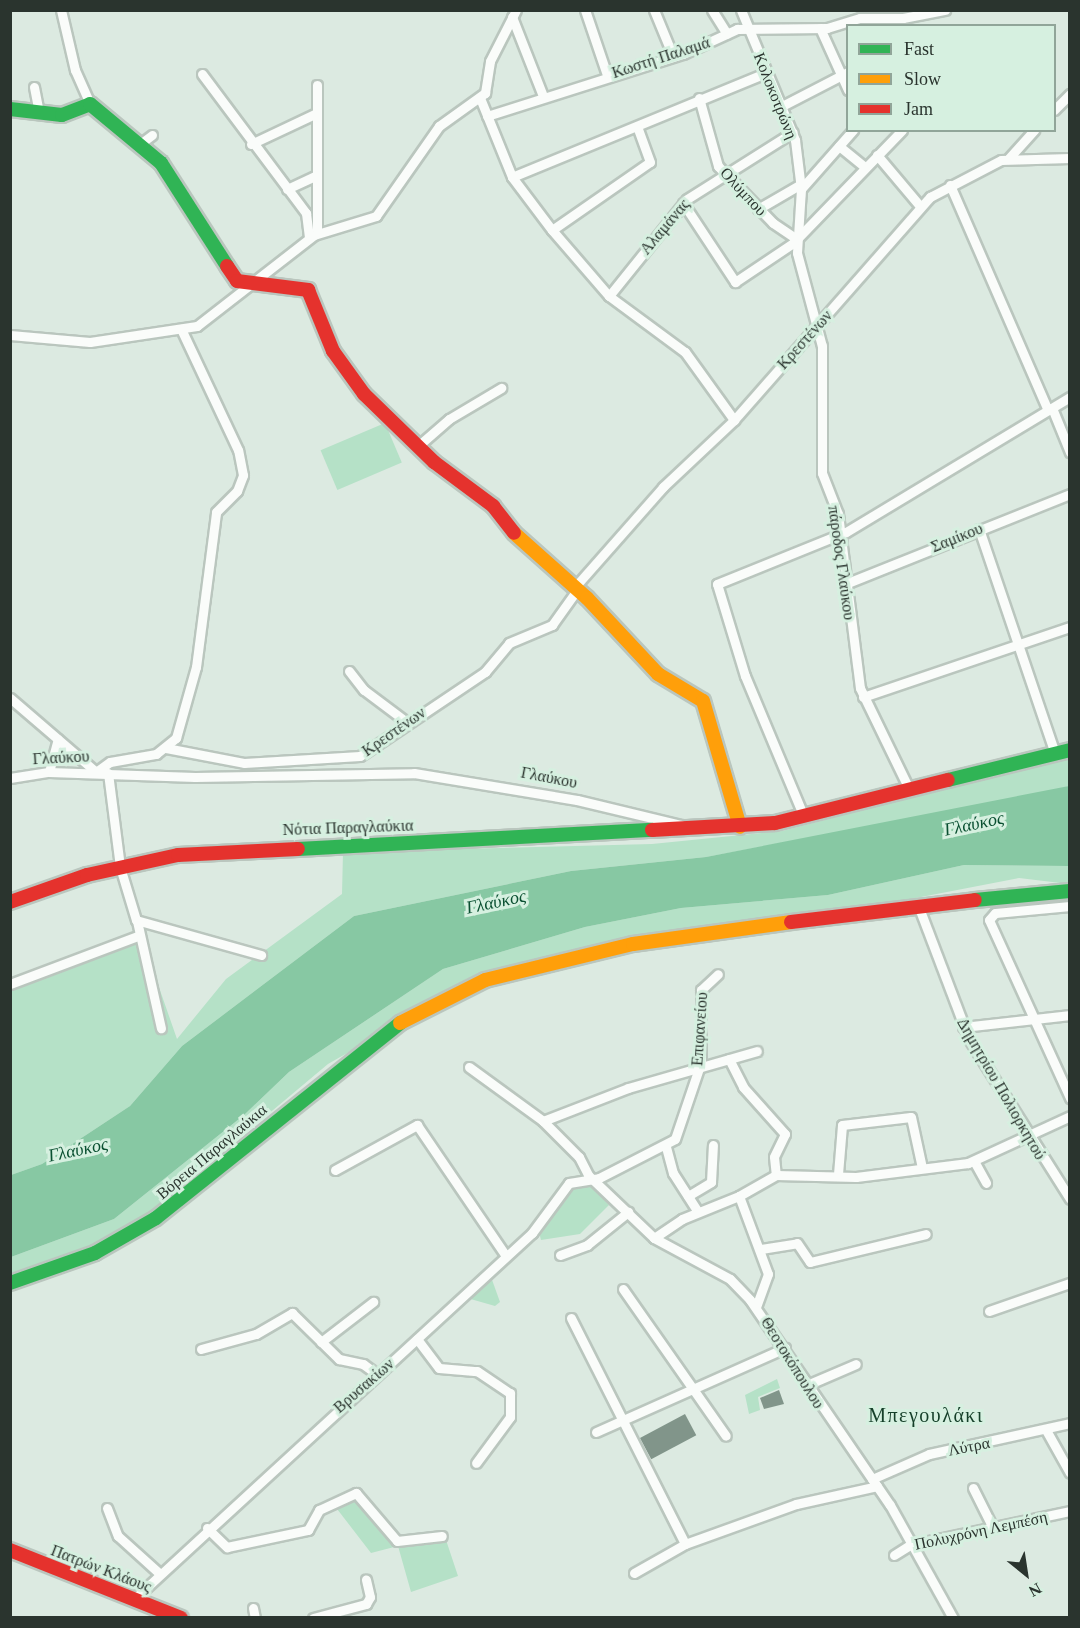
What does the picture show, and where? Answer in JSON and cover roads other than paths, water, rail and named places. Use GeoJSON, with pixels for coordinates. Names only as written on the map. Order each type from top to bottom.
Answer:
{"type":"FeatureCollection","features":[{"type":"Feature","properties":{"kind":"main road"},"geometry":{"type":"LineString","coordinates":[[10,110],[66,115],[90,104],[140,144],[163,166],[234,277],[241,284],[253,282],[308,290],[349,375],[418,446],[493,506],[528,551],[576,589],[658,674],[703,701],[740,827]]}},
{"type":"Feature","properties":{"kind":"main road","name":"Γλαύκου"},"geometry":{"type":"LineString","coordinates":[[695,831],[804,817],[1070,750]]}},
{"type":"Feature","properties":{"kind":"main road","name":"Νότια Παραγλαύκια"},"geometry":{"type":"LineString","coordinates":[[10,902],[120,867],[255,849],[695,831]]}},
{"type":"Feature","properties":{"kind":"main road","name":"Βόρεια Παραγλαύκια"},"geometry":{"type":"LineString","coordinates":[[10,1283],[95,1253],[156,1218],[332,1072],[415,1012],[484,980],[580,954],[918,905],[1070,891]]}},
{"type":"Feature","properties":{"kind":"main road","name":"Πατρών Κλάους"},"geometry":{"type":"LineString","coordinates":[[10,1550],[181,1617]]}},
{"type":"Feature","properties":{"kind":"street"},"geometry":{"type":"LineString","coordinates":[[61,10],[75,70],[90,104]]}},
{"type":"Feature","properties":{"kind":"street"},"geometry":{"type":"LineString","coordinates":[[585,10],[607,75]]}},
{"type":"Feature","properties":{"kind":"street"},"geometry":{"type":"LineString","coordinates":[[654,10],[673,56]]}},
{"type":"Feature","properties":{"kind":"street"},"geometry":{"type":"LineString","coordinates":[[712,10],[727,34]]}},
{"type":"Feature","properties":{"kind":"street","name":"Κολοκοτρώνη"},"geometry":{"type":"LineString","coordinates":[[741,10],[793,132],[801,187],[797,239],[818,324]]}},
{"type":"Feature","properties":{"kind":"street","name":"Κωστή Παλαμά"},"geometry":{"type":"LineString","coordinates":[[487,116],[607,75],[673,56],[727,34],[749,28],[820,28],[860,18],[903,22],[945,10]]}},
{"type":"Feature","properties":{"kind":"street"},"geometry":{"type":"LineString","coordinates":[[514,14],[543,96]]}},
{"type":"Feature","properties":{"kind":"street"},"geometry":{"type":"LineString","coordinates":[[514,14],[490,60],[480,98],[512,177],[552,230],[609,296],[685,352],[734,420]]}},
{"type":"Feature","properties":{"kind":"street"},"geometry":{"type":"LineString","coordinates":[[782,106],[844,74],[820,28]]}},
{"type":"Feature","properties":{"kind":"street"},"geometry":{"type":"LineString","coordinates":[[512,177],[699,98],[766,73]]}},
{"type":"Feature","properties":{"kind":"street"},"geometry":{"type":"LineString","coordinates":[[202,74],[251,144],[307,215],[313,236]]}},
{"type":"Feature","properties":{"kind":"street"},"geometry":{"type":"LineString","coordinates":[[313,236],[317,175],[317,85]]}},
{"type":"Feature","properties":{"kind":"street"},"geometry":{"type":"LineString","coordinates":[[34,87],[39,112]]}},
{"type":"Feature","properties":{"kind":"street"},"geometry":{"type":"LineString","coordinates":[[1056,108],[1070,94]]}},
{"type":"Feature","properties":{"kind":"street"},"geometry":{"type":"LineString","coordinates":[[10,335],[92,342],[181,329],[207,322],[253,282],[313,236],[378,215],[439,126],[480,98]]}},
{"type":"Feature","properties":{"kind":"street","name":"Ολύμπου"},"geometry":{"type":"LineString","coordinates":[[699,98],[709,147],[724,173],[758,209],[797,239]]}},
{"type":"Feature","properties":{"kind":"street"},"geometry":{"type":"LineString","coordinates":[[251,144],[317,113]]}},
{"type":"Feature","properties":{"kind":"street"},"geometry":{"type":"LineString","coordinates":[[552,230],[650,162],[637,126]]}},
{"type":"Feature","properties":{"kind":"street","name":"Αλαμάνας"},"geometry":{"type":"LineString","coordinates":[[609,296],[683,203],[724,173],[793,132]]}},
{"type":"Feature","properties":{"kind":"street"},"geometry":{"type":"LineString","coordinates":[[758,209],[801,187],[850,132]]}},
{"type":"Feature","properties":{"kind":"street"},"geometry":{"type":"LineString","coordinates":[[683,203],[735,282],[797,239],[864,166],[900,132]]}},
{"type":"Feature","properties":{"kind":"street"},"geometry":{"type":"LineString","coordinates":[[1009,158],[1032,132]]}},
{"type":"Feature","properties":{"kind":"street"},"geometry":{"type":"LineString","coordinates":[[140,144],[152,135]]}},
{"type":"Feature","properties":{"kind":"street"},"geometry":{"type":"LineString","coordinates":[[839,146],[864,166]]}},
{"type":"Feature","properties":{"kind":"street"},"geometry":{"type":"LineString","coordinates":[[877,155],[920,206]]}},
{"type":"Feature","properties":{"kind":"street","name":"Κρεστένων"},"geometry":{"type":"LineString","coordinates":[[166,748],[244,763],[337,761],[360,756],[484,672],[508,643],[556,622],[576,589],[663,487],[734,420],[920,206],[950,185],[1009,158],[1070,158]]}},
{"type":"Feature","properties":{"kind":"street"},"geometry":{"type":"LineString","coordinates":[[287,189],[317,175]]}},
{"type":"Feature","properties":{"kind":"street"},"geometry":{"type":"LineString","coordinates":[[950,185],[1070,452]]}},
{"type":"Feature","properties":{"kind":"street","name":"πάροδος Γλαύκου"},"geometry":{"type":"LineString","coordinates":[[818,324],[822,473],[838,514],[845,584],[863,697],[910,791]]}},
{"type":"Feature","properties":{"kind":"street"},"geometry":{"type":"LineString","coordinates":[[10,698],[96,772],[110,762],[166,748],[176,738],[196,666],[216,512],[237,492],[243,475],[238,450],[181,329]]}},
{"type":"Feature","properties":{"kind":"street"},"geometry":{"type":"LineString","coordinates":[[418,446],[449,419],[501,388]]}},
{"type":"Feature","properties":{"kind":"street"},"geometry":{"type":"LineString","coordinates":[[804,817],[745,676],[717,584],[839,536],[1070,397]]}},
{"type":"Feature","properties":{"kind":"street","name":"Σαμίκου"},"geometry":{"type":"LineString","coordinates":[[845,584],[1070,494]]}},
{"type":"Feature","properties":{"kind":"street"},"geometry":{"type":"LineString","coordinates":[[979,529],[1055,754]]}},
{"type":"Feature","properties":{"kind":"street"},"geometry":{"type":"LineString","coordinates":[[863,697],[1070,627]]}},
{"type":"Feature","properties":{"kind":"street"},"geometry":{"type":"LineString","coordinates":[[350,671],[364,690],[408,723]]}},
{"type":"Feature","properties":{"kind":"street"},"geometry":{"type":"LineString","coordinates":[[49,772],[58,739]]}},
{"type":"Feature","properties":{"kind":"street","name":"Γλαύκου"},"geometry":{"type":"LineString","coordinates":[[10,778],[49,772],[414,773],[672,821],[695,831]]}},
{"type":"Feature","properties":{"kind":"street"},"geometry":{"type":"LineString","coordinates":[[108,773],[120,867],[137,921],[138,936],[161,1028]]}},
{"type":"Feature","properties":{"kind":"street","name":"Δημητρίου Πολιορκητού"},"geometry":{"type":"LineString","coordinates":[[918,905],[963,1027],[1027,1138],[1070,1199]]}},
{"type":"Feature","properties":{"kind":"street"},"geometry":{"type":"LineString","coordinates":[[1070,906],[995,913],[989,920],[1070,1098]]}},
{"type":"Feature","properties":{"kind":"street"},"geometry":{"type":"LineString","coordinates":[[137,921],[261,956]]}},
{"type":"Feature","properties":{"kind":"street"},"geometry":{"type":"LineString","coordinates":[[10,984],[138,936]]}},
{"type":"Feature","properties":{"kind":"street","name":"Επιφανείου"},"geometry":{"type":"LineString","coordinates":[[592,1179],[666,1146],[685,1120],[700,1065],[700,993],[718,974]]}},
{"type":"Feature","properties":{"kind":"street"},"geometry":{"type":"LineString","coordinates":[[963,1027],[1070,1015]]}},
{"type":"Feature","properties":{"kind":"street"},"geometry":{"type":"LineString","coordinates":[[543,1121],[700,1065],[757,1051]]}},
{"type":"Feature","properties":{"kind":"street"},"geometry":{"type":"LineString","coordinates":[[729,1059],[743,1087],[784,1134],[774,1157],[776,1175]]}},
{"type":"Feature","properties":{"kind":"street","name":"Θεοτοκόπουλου"},"geometry":{"type":"LineString","coordinates":[[469,1067],[543,1121],[579,1156],[592,1179],[654,1238],[733,1281],[756,1307],[874,1483],[952,1617]]}},
{"type":"Feature","properties":{"kind":"street"},"geometry":{"type":"LineString","coordinates":[[654,1238],[698,1212],[739,1196],[776,1175],[838,1174],[922,1168],[974,1161],[1070,1116]]}},
{"type":"Feature","properties":{"kind":"street"},"geometry":{"type":"LineString","coordinates":[[838,1174],[842,1125],[911,1117],[922,1168]]}},
{"type":"Feature","properties":{"kind":"street"},"geometry":{"type":"LineString","coordinates":[[335,1170],[417,1125],[506,1256]]}},
{"type":"Feature","properties":{"kind":"street"},"geometry":{"type":"LineString","coordinates":[[688,1196],[711,1182],[713,1145]]}},
{"type":"Feature","properties":{"kind":"street"},"geometry":{"type":"LineString","coordinates":[[666,1146],[688,1196],[698,1212]]}},
{"type":"Feature","properties":{"kind":"street"},"geometry":{"type":"LineString","coordinates":[[974,1161],[986,1183]]}},
{"type":"Feature","properties":{"kind":"street","name":"Βρυσακίων"},"geometry":{"type":"LineString","coordinates":[[134,1599],[207,1528],[539,1226],[569,1183],[592,1179]]}},
{"type":"Feature","properties":{"kind":"street"},"geometry":{"type":"LineString","coordinates":[[739,1196],[761,1249],[768,1277],[756,1307]]}},
{"type":"Feature","properties":{"kind":"street"},"geometry":{"type":"LineString","coordinates":[[560,1255],[588,1245],[628,1212]]}},
{"type":"Feature","properties":{"kind":"street"},"geometry":{"type":"LineString","coordinates":[[761,1249],[797,1243],[810,1262],[926,1234]]}},
{"type":"Feature","properties":{"kind":"street"},"geometry":{"type":"LineString","coordinates":[[989,1311],[1070,1283]]}},
{"type":"Feature","properties":{"kind":"street"},"geometry":{"type":"LineString","coordinates":[[623,1289],[726,1436]]}},
{"type":"Feature","properties":{"kind":"street"},"geometry":{"type":"LineString","coordinates":[[321,1342],[373,1302]]}},
{"type":"Feature","properties":{"kind":"street"},"geometry":{"type":"LineString","coordinates":[[201,1349],[256,1334],[292,1313],[339,1359],[377,1374]]}},
{"type":"Feature","properties":{"kind":"street"},"geometry":{"type":"LineString","coordinates":[[571,1318],[685,1544]]}},
{"type":"Feature","properties":{"kind":"street"},"geometry":{"type":"LineString","coordinates":[[417,1339],[439,1368],[477,1371],[510,1393],[510,1417],[476,1463]]}},
{"type":"Feature","properties":{"kind":"street"},"geometry":{"type":"LineString","coordinates":[[596,1432],[624,1423],[785,1348]]}},
{"type":"Feature","properties":{"kind":"street"},"geometry":{"type":"LineString","coordinates":[[807,1385],[856,1364]]}},
{"type":"Feature","properties":{"kind":"street","name":"Λύτρα"},"geometry":{"type":"LineString","coordinates":[[634,1573],[685,1544],[796,1504],[874,1483],[929,1454],[1070,1423]]}},
{"type":"Feature","properties":{"kind":"street"},"geometry":{"type":"LineString","coordinates":[[1046,1430],[1070,1473]]}},
{"type":"Feature","properties":{"kind":"street"},"geometry":{"type":"LineString","coordinates":[[973,1488],[993,1528]]}},
{"type":"Feature","properties":{"kind":"street"},"geometry":{"type":"LineString","coordinates":[[207,1528],[225,1547],[308,1530],[319,1510],[356,1494],[398,1541],[442,1536]]}},
{"type":"Feature","properties":{"kind":"street"},"geometry":{"type":"LineString","coordinates":[[107,1508],[118,1536],[159,1573]]}},
{"type":"Feature","properties":{"kind":"street","name":"Πολυχρόνη Λεμπέση"},"geometry":{"type":"LineString","coordinates":[[894,1555],[910,1545],[1070,1511]]}},
{"type":"Feature","properties":{"kind":"street"},"geometry":{"type":"LineString","coordinates":[[313,1617],[366,1604],[370,1597],[366,1579]]}},
{"type":"Feature","properties":{"kind":"water","name":"Γλαύκος"},"geometry":{"type":"Polygon","coordinates":[[[1069,786],[1069,866],[964,865],[828,895],[681,908],[585,927],[443,969],[289,1072],[244,1115],[114,1219],[11,1257],[11,1175],[42,1164],[130,1106],[182,1046],[354,916],[571,871],[706,857],[1069,786]]]}},
{"type":"Feature","properties":{"kind":"district","name":"Μπεγουλάκι"},"geometry":{"type":"Point","coordinates":[926,1415]}}]}
